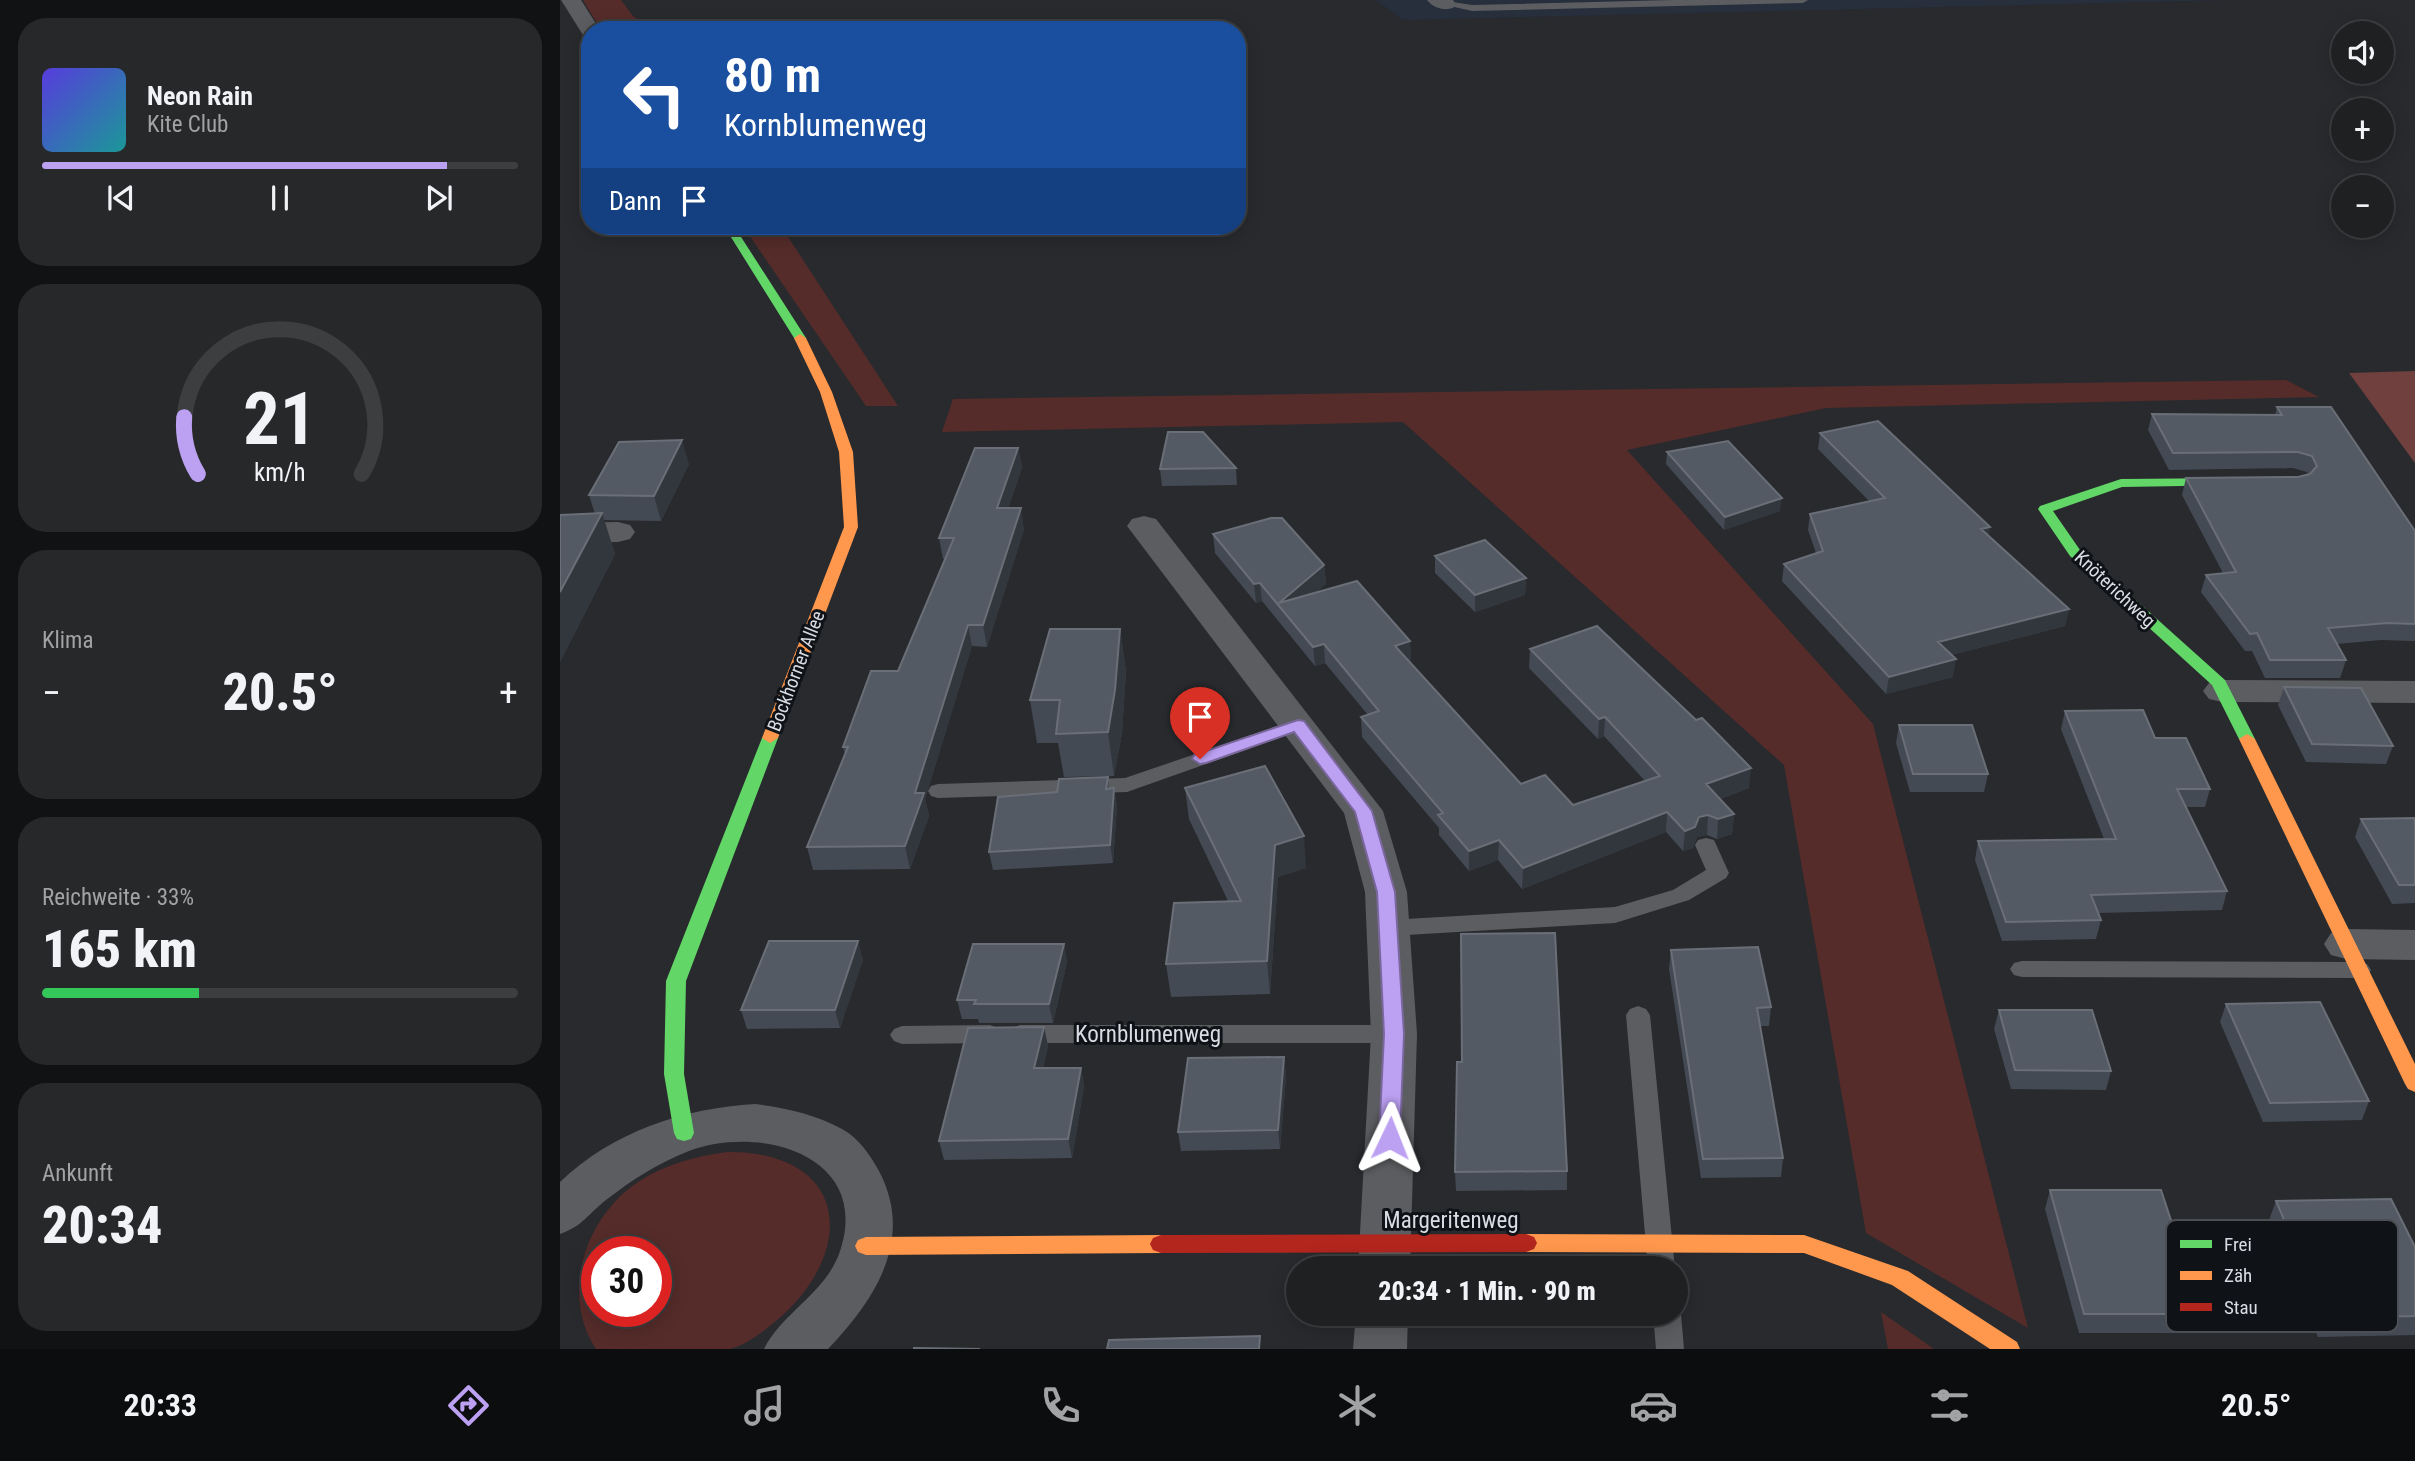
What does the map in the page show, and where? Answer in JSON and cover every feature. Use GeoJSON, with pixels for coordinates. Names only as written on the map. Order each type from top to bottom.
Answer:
{"type":"FeatureCollection","features":[{"type":"Feature","properties":{"kind":"street"},"geometry":{"type":"LineString","coordinates":[[571,0],[584,21]]}},
{"type":"Feature","properties":{"kind":"street","name":"Bockhorner Allee"},"geometry":{"type":"LineString","coordinates":[[684,1133],[674,1074],[677,981],[851,527],[846,455],[835,412],[771,287],[735,235]]}},
{"type":"Feature","properties":{"kind":"street","name":"Knöterichweg"},"geometry":{"type":"LineString","coordinates":[[2253,482],[2121,483],[2045,509],[2075,553],[2219,683],[2415,1084]]}},
{"type":"Feature","properties":{"kind":"street"},"geometry":{"type":"LineString","coordinates":[[1144,526],[1363,811],[1386,892],[1389,928],[1394,1034],[1385,1256]]}},
{"type":"Feature","properties":{"kind":"street"},"geometry":{"type":"LineString","coordinates":[[560,533],[618,532]]}},
{"type":"Feature","properties":{"kind":"street"},"geometry":{"type":"LineString","coordinates":[[2222,691],[2413,675]]}},
{"type":"Feature","properties":{"kind":"street"},"geometry":{"type":"LineString","coordinates":[[2353,957],[2415,945]]}},
{"type":"Feature","properties":{"kind":"street"},"geometry":{"type":"LineString","coordinates":[[560,1213],[591,1182],[612,1166],[647,1147],[684,1133],[736,1124],[760,1124],[784,1127],[824,1142],[853,1169],[862,1185],[868,1204],[866,1246],[846,1291],[830,1314],[791,1349]]}},
{"type":"Feature","properties":{"kind":"street","name":"Margeritenweg"},"geometry":{"type":"LineString","coordinates":[[1661,1256],[1804,1244],[1900,1278],[2009,1349]]}},
{"type":"Feature","properties":{"kind":"street","name":"Margeritenweg"},"geometry":{"type":"LineString","coordinates":[[866,1246],[1385,1256]]}},
{"type":"Feature","properties":{"kind":"street"},"geometry":{"type":"LineString","coordinates":[[1380,1349],[1381,1326]]}},
{"type":"Feature","properties":{"kind":"lane"},"geometry":{"type":"LineString","coordinates":[[1441,2],[1472,8],[1803,0]]}},
{"type":"Feature","properties":{"kind":"lane"},"geometry":{"type":"LineString","coordinates":[[938,792],[1126,785],[1298,725]]}},
{"type":"Feature","properties":{"kind":"lane"},"geometry":{"type":"LineString","coordinates":[[1389,928],[1615,915],[1681,895],[1718,873],[1706,845]]}},
{"type":"Feature","properties":{"kind":"lane"},"geometry":{"type":"LineString","coordinates":[[2022,969],[2353,957]]}},
{"type":"Feature","properties":{"kind":"lane"},"geometry":{"type":"LineString","coordinates":[[1638,1015],[1661,1256]]}},
{"type":"Feature","properties":{"kind":"lane","name":"Kornblumenweg"},"geometry":{"type":"LineString","coordinates":[[902,1035],[1394,1034]]}},
{"type":"Feature","properties":{"kind":"lane"},"geometry":{"type":"LineString","coordinates":[[1668,1326],[1670,1349]]}},
{"type":"Feature","properties":{"kind":"shaded area"},"geometry":{"type":"Polygon","coordinates":[[[583,0],[621,0],[640,21],[596,21],[583,0]]]}},
{"type":"Feature","properties":{"kind":"shaded area"},"geometry":{"type":"Polygon","coordinates":[[[1376,0],[2232,0],[1403,20],[1376,0]]]}},
{"type":"Feature","properties":{"kind":"shaded area"},"geometry":{"type":"Polygon","coordinates":[[[749,235],[787,235],[898,406],[866,406],[749,235]]]}},
{"type":"Feature","properties":{"kind":"shaded area"},"geometry":{"type":"Polygon","coordinates":[[[2415,371],[2415,463],[2349,373],[2415,371]]]}},
{"type":"Feature","properties":{"kind":"shaded area"},"geometry":{"type":"Polygon","coordinates":[[[2286,380],[2319,397],[1826,408],[1627,450],[1873,724],[2028,1328],[1866,1233],[1784,765],[1403,422],[942,432],[953,399],[2286,380]]]}},
{"type":"Feature","properties":{"kind":"shaded area"},"geometry":{"type":"Polygon","coordinates":[[[727,1152],[768,1156],[798,1168],[818,1187],[828,1210],[829,1237],[820,1265],[802,1294],[776,1321],[742,1345],[730,1349],[596,1349],[585,1327],[672,1327],[672,1236],[592,1236],[621,1195],[651,1174],[693,1158],[727,1152]]]}},
{"type":"Feature","properties":{"kind":"shaded area"},"geometry":{"type":"Polygon","coordinates":[[[581,1272],[581,1310],[580,1305],[581,1272]]]}},
{"type":"Feature","properties":{"kind":"shaded area"},"geometry":{"type":"Polygon","coordinates":[[[1881,1312],[1934,1349],[1888,1349],[1881,1312]]]}},
{"type":"Feature","properties":{"kind":"building"},"geometry":{"type":"Polygon","coordinates":[[[2277,407],[2331,407],[2415,531],[2415,624],[2387,623],[2328,628],[2346,660],[2270,660],[2257,633],[2250,634],[2206,575],[2236,572],[2186,478],[2298,477],[2310,474],[2317,466],[2312,456],[2298,452],[2173,453],[2152,414],[2282,415],[2277,407]]]}},
{"type":"Feature","properties":{"kind":"building"},"geometry":{"type":"Polygon","coordinates":[[[1878,421],[1990,527],[1981,529],[2069,609],[1938,642],[1956,659],[1889,677],[1784,564],[1823,551],[1810,514],[1885,498],[1820,433],[1878,421]]]}},
{"type":"Feature","properties":{"kind":"building"},"geometry":{"type":"Polygon","coordinates":[[[1168,432],[1203,432],[1236,468],[1160,469],[1168,432]]]}},
{"type":"Feature","properties":{"kind":"building"},"geometry":{"type":"Polygon","coordinates":[[[682,440],[654,496],[589,495],[619,442],[682,440]]]}},
{"type":"Feature","properties":{"kind":"building"},"geometry":{"type":"Polygon","coordinates":[[[1728,441],[1782,498],[1725,517],[1667,452],[1728,441]]]}},
{"type":"Feature","properties":{"kind":"building"},"geometry":{"type":"Polygon","coordinates":[[[975,448],[1018,448],[997,508],[1021,508],[983,625],[968,625],[915,793],[924,793],[905,846],[807,847],[848,747],[843,747],[871,671],[898,671],[954,538],[939,538],[975,448]]]}},
{"type":"Feature","properties":{"kind":"building"},"geometry":{"type":"Polygon","coordinates":[[[602,513],[560,592],[560,515],[602,513]]]}},
{"type":"Feature","properties":{"kind":"building"},"geometry":{"type":"Polygon","coordinates":[[[1271,518],[1282,518],[1324,565],[1279,603],[1357,581],[1410,641],[1395,646],[1521,784],[1545,775],[1573,805],[1660,776],[1605,717],[1599,719],[1530,649],[1597,626],[1696,720],[1702,718],[1751,768],[1706,784],[1734,814],[1718,819],[1708,815],[1699,817],[1695,827],[1685,831],[1667,812],[1523,868],[1499,840],[1469,851],[1438,815],[1443,813],[1361,717],[1379,711],[1324,644],[1313,647],[1260,583],[1254,584],[1213,534],[1271,518]]]}},
{"type":"Feature","properties":{"kind":"building"},"geometry":{"type":"Polygon","coordinates":[[[1485,540],[1526,578],[1475,595],[1435,556],[1485,540]]]}},
{"type":"Feature","properties":{"kind":"building"},"geometry":{"type":"Polygon","coordinates":[[[1050,629],[1120,629],[1108,732],[1056,734],[1060,700],[1030,700],[1050,629]]]}},
{"type":"Feature","properties":{"kind":"building"},"geometry":{"type":"Polygon","coordinates":[[[2284,687],[2361,688],[2393,746],[2312,744],[2284,687]]]}},
{"type":"Feature","properties":{"kind":"building"},"geometry":{"type":"Polygon","coordinates":[[[2143,710],[2155,738],[2186,738],[2210,789],[2177,789],[2227,891],[2091,895],[2101,920],[2006,922],[1978,841],[2116,839],[2065,711],[2143,710]]]}},
{"type":"Feature","properties":{"kind":"building"},"geometry":{"type":"Polygon","coordinates":[[[1899,725],[1972,725],[1988,774],[1913,774],[1899,725]]]}},
{"type":"Feature","properties":{"kind":"building"},"geometry":{"type":"Polygon","coordinates":[[[1265,766],[1304,836],[1275,845],[1267,961],[1166,964],[1174,903],[1241,901],[1185,788],[1265,766]]]}},
{"type":"Feature","properties":{"kind":"building"},"geometry":{"type":"Polygon","coordinates":[[[1108,777],[1106,789],[1114,788],[1110,845],[989,852],[998,797],[1057,792],[1059,779],[1108,777]]]}},
{"type":"Feature","properties":{"kind":"building"},"geometry":{"type":"Polygon","coordinates":[[[2415,818],[2415,885],[2399,885],[2361,819],[2415,818]]]}},
{"type":"Feature","properties":{"kind":"building"},"geometry":{"type":"Polygon","coordinates":[[[1555,933],[1567,1171],[1455,1172],[1457,1062],[1462,1062],[1461,934],[1555,933]]]}},
{"type":"Feature","properties":{"kind":"building"},"geometry":{"type":"Polygon","coordinates":[[[769,941],[858,941],[835,1010],[741,1010],[769,941]]]}},
{"type":"Feature","properties":{"kind":"building"},"geometry":{"type":"Polygon","coordinates":[[[973,944],[1064,944],[1049,1004],[974,1004],[976,1000],[957,1000],[973,944]]]}},
{"type":"Feature","properties":{"kind":"building"},"geometry":{"type":"Polygon","coordinates":[[[1758,947],[1771,1007],[1757,1008],[1783,1158],[1703,1159],[1671,950],[1758,947]]]}},
{"type":"Feature","properties":{"kind":"building"},"geometry":{"type":"Polygon","coordinates":[[[2320,1002],[2369,1101],[2270,1103],[2226,1004],[2320,1002]]]}},
{"type":"Feature","properties":{"kind":"building"},"geometry":{"type":"Polygon","coordinates":[[[1999,1010],[2092,1010],[2111,1071],[2015,1070],[1999,1010]]]}},
{"type":"Feature","properties":{"kind":"building"},"geometry":{"type":"Polygon","coordinates":[[[1044,1027],[1034,1068],[1081,1068],[1068,1139],[939,1141],[968,1028],[1044,1027]]]}},
{"type":"Feature","properties":{"kind":"building"},"geometry":{"type":"Polygon","coordinates":[[[1284,1057],[1278,1130],[1178,1132],[1188,1058],[1284,1057]]]}},
{"type":"Feature","properties":{"kind":"building"},"geometry":{"type":"Polygon","coordinates":[[[2050,1190],[2161,1190],[2171,1220],[2166,1220],[2166,1314],[2084,1314],[2050,1190]]]}},
{"type":"Feature","properties":{"kind":"building"},"geometry":{"type":"Polygon","coordinates":[[[2391,1199],[2415,1247],[2415,1316],[2398,1316],[2398,1220],[2284,1220],[2276,1201],[2391,1199]]]}},
{"type":"Feature","properties":{"kind":"building"},"geometry":{"type":"Polygon","coordinates":[[[1260,1336],[1259,1349],[1107,1349],[1109,1340],[1260,1336]]]}},
{"type":"Feature","properties":{"kind":"building"},"geometry":{"type":"Polygon","coordinates":[[[914,1348],[980,1349],[914,1349],[914,1348]]]}},
{"type":"Feature","properties":{"kind":"traffic: fast"},"geometry":{"type":"LineString","coordinates":[[735,235],[800,338]]}},
{"type":"Feature","properties":{"kind":"traffic: fast"},"geometry":{"type":"LineString","coordinates":[[2237,482],[2121,483],[2045,509],[2075,553],[2219,683],[2247,739]]}},
{"type":"Feature","properties":{"kind":"traffic: fast"},"geometry":{"type":"LineString","coordinates":[[684,1133],[674,1074],[676,981],[770,738]]}},
{"type":"Feature","properties":{"kind":"traffic: slow"},"geometry":{"type":"LineString","coordinates":[[770,738],[851,527],[846,452],[826,392],[800,338]]}},
{"type":"Feature","properties":{"kind":"traffic: slow"},"geometry":{"type":"LineString","coordinates":[[2247,739],[2415,1084]]}},
{"type":"Feature","properties":{"kind":"traffic: slow"},"geometry":{"type":"LineString","coordinates":[[1526,1243],[1804,1244],[1900,1278],[2009,1349]]}},
{"type":"Feature","properties":{"kind":"traffic: slow"},"geometry":{"type":"LineString","coordinates":[[866,1246],[1161,1244]]}},
{"type":"Feature","properties":{"kind":"traffic: jam"},"geometry":{"type":"LineString","coordinates":[[1161,1244],[1526,1243]]}},
{"type":"Feature","properties":{"kind":"route"},"geometry":{"type":"LineString","coordinates":[[1200,759],[1298,725],[1363,811],[1386,892],[1389,928],[1394,1034],[1390,1138]]}}]}
